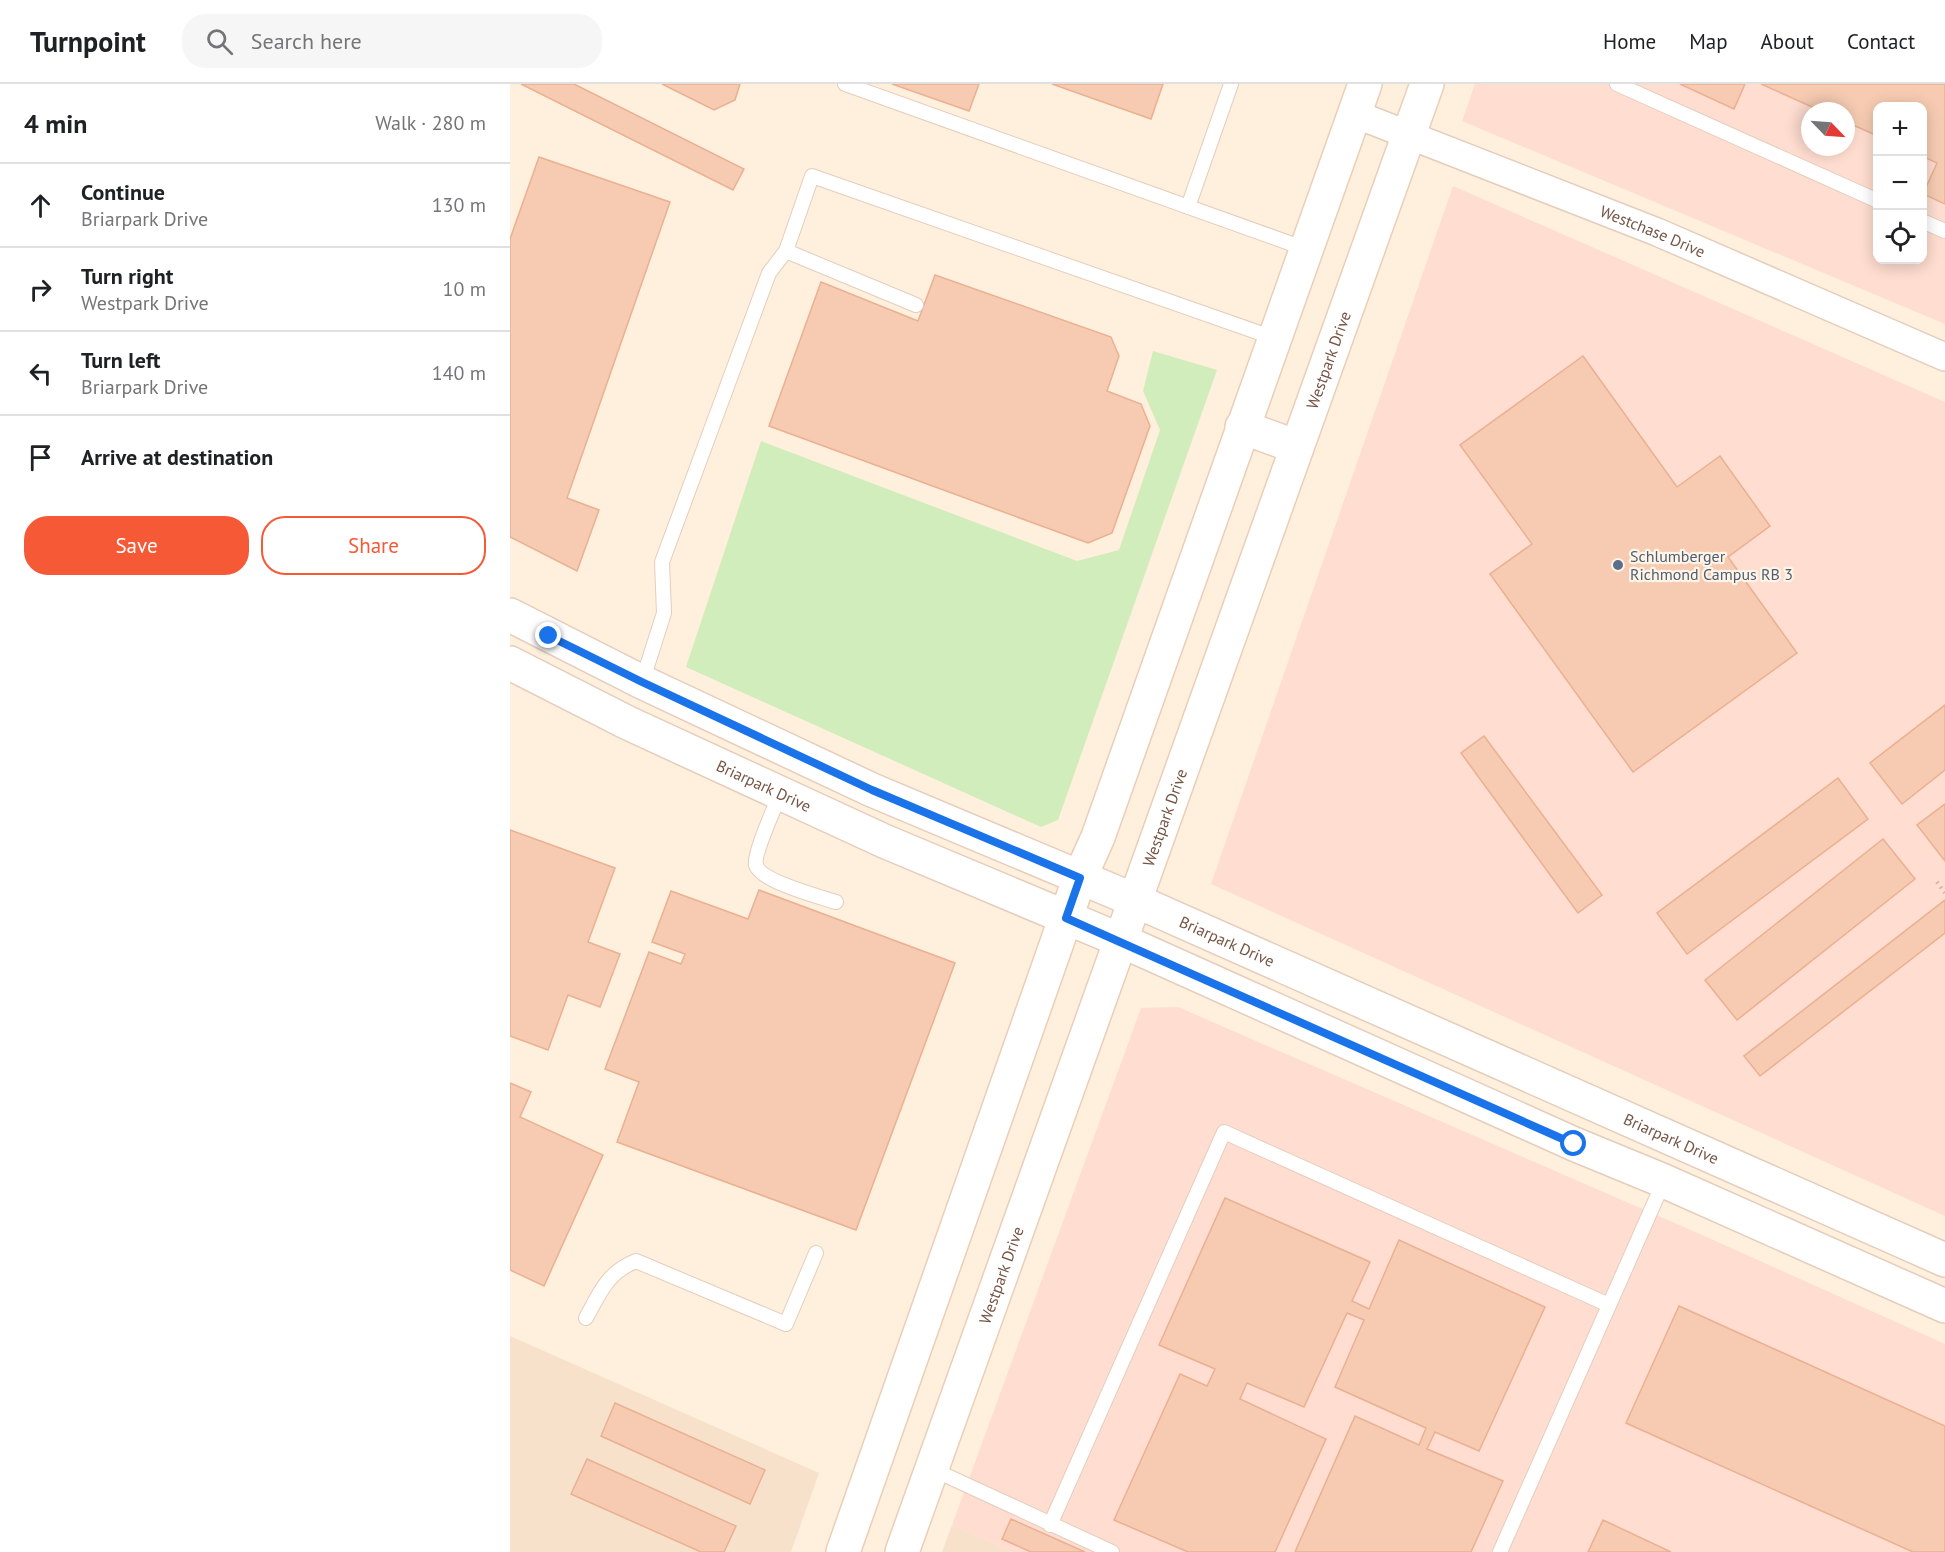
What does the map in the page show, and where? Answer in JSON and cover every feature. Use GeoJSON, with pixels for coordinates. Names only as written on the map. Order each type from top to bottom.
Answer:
{"type":"FeatureCollection","features":[{"type":"Feature","properties":{"kind":"main road"},"geometry":{"type":"LineString","coordinates":[[843,1552],[1080,878],[1102,826],[1365,84]]}},
{"type":"Feature","properties":{"kind":"main road","name":"Westpark Drive"},"geometry":{"type":"LineString","coordinates":[[902,1552],[1427,84]]}},
{"type":"Feature","properties":{"kind":"main road"},"geometry":{"type":"LineString","coordinates":[[1242,427],[1297,447]]}},
{"type":"Feature","properties":{"kind":"main road","name":"Briarpark Drive"},"geometry":{"type":"LineString","coordinates":[[510,615],[642,682],[872,790],[1134,900],[1945,1260]]}},
{"type":"Feature","properties":{"kind":"main road","name":"Briarpark Drive"},"geometry":{"type":"LineString","coordinates":[[510,663],[628,723],[780,794],[1120,940],[1574,1144],[1664,1181],[1945,1306]]}},
{"type":"Feature","properties":{"kind":"main road"},"geometry":{"type":"LineString","coordinates":[[628,723],[642,682]]}},
{"type":"Feature","properties":{"kind":"street","name":"Westchase Drive"},"geometry":{"type":"LineString","coordinates":[[1355,114],[1657,232],[1945,357]]}},
{"type":"Feature","properties":{"kind":"lane"},"geometry":{"type":"LineString","coordinates":[[845,84],[1306,249]]}},
{"type":"Feature","properties":{"kind":"lane"},"geometry":{"type":"LineString","coordinates":[[1188,207],[1231,84]]}},
{"type":"Feature","properties":{"kind":"lane"},"geometry":{"type":"LineString","coordinates":[[1617,84],[1873,199]]}},
{"type":"Feature","properties":{"kind":"lane"},"geometry":{"type":"LineString","coordinates":[[642,682],[664,614],[662,562],[769,273],[786,251],[812,176],[1274,338]]}},
{"type":"Feature","properties":{"kind":"lane"},"geometry":{"type":"LineString","coordinates":[[1927,223],[1945,231]]}},
{"type":"Feature","properties":{"kind":"lane"},"geometry":{"type":"LineString","coordinates":[[786,251],[916,306]]}},
{"type":"Feature","properties":{"kind":"lane"},"geometry":{"type":"LineString","coordinates":[[780,794],[759,848],[755,863],[758,870],[772,880],[836,902]]}},
{"type":"Feature","properties":{"kind":"lane"},"geometry":{"type":"LineString","coordinates":[[1050,1525],[1224,1132],[1609,1305]]}},
{"type":"Feature","properties":{"kind":"lane"},"geometry":{"type":"LineString","coordinates":[[1500,1552],[1664,1181]]}},
{"type":"Feature","properties":{"kind":"lane"},"geometry":{"type":"LineString","coordinates":[[586,1318],[603,1286],[620,1268],[636,1261],[786,1324],[816,1253]]}},
{"type":"Feature","properties":{"kind":"lane"},"geometry":{"type":"LineString","coordinates":[[932,1469],[1112,1552]]}},
{"type":"Feature","properties":{"kind":"path"},"geometry":{"type":"LineString","coordinates":[[1937,882],[1945,893]]}},
{"type":"Feature","properties":{"kind":"shaded area"},"geometry":{"type":"Polygon","coordinates":[[[1475,84],[1945,84],[1945,324],[1462,121],[1475,84]]]}},
{"type":"Feature","properties":{"kind":"shaded area"},"geometry":{"type":"Polygon","coordinates":[[[1453,186],[1945,402],[1945,1216],[1211,884],[1453,186]]]}},
{"type":"Feature","properties":{"kind":"shaded area"},"geometry":{"type":"Polygon","coordinates":[[[1178,1007],[1700,1234],[1945,1344],[1945,1552],[1012,1552],[952,1525],[1141,1008],[1178,1007]]]}},
{"type":"Feature","properties":{"kind":"shaded area"},"geometry":{"type":"Polygon","coordinates":[[[510,1336],[819,1473],[791,1552],[510,1552],[510,1336]]]}},
{"type":"Feature","properties":{"kind":"shaded area"},"geometry":{"type":"Polygon","coordinates":[[[952,1525],[1012,1552],[942,1552],[952,1525]]]}},
{"type":"Feature","properties":{"kind":"green space"},"geometry":{"type":"Polygon","coordinates":[[[1153,351],[1217,370],[1058,820],[1041,827],[686,667],[761,441],[1077,561],[1119,550],[1160,430],[1143,391],[1153,351]]]}},
{"type":"Feature","properties":{"kind":"building"},"geometry":{"type":"Polygon","coordinates":[[[521,84],[574,84],[744,169],[733,190],[521,84]]]}},
{"type":"Feature","properties":{"kind":"building"},"geometry":{"type":"Polygon","coordinates":[[[662,84],[740,84],[735,100],[714,110],[662,84]]]}},
{"type":"Feature","properties":{"kind":"building"},"geometry":{"type":"Polygon","coordinates":[[[892,84],[979,84],[969,111],[892,84]]]}},
{"type":"Feature","properties":{"kind":"building"},"geometry":{"type":"Polygon","coordinates":[[[1052,84],[1163,84],[1151,119],[1052,84]]]}},
{"type":"Feature","properties":{"kind":"building"},"geometry":{"type":"Polygon","coordinates":[[[1680,84],[1745,84],[1734,109],[1680,84]]]}},
{"type":"Feature","properties":{"kind":"building"},"geometry":{"type":"Polygon","coordinates":[[[1761,84],[1945,84],[1945,204],[1927,196],[1927,185],[1937,163],[1927,158],[1927,102],[1873,102],[1873,134],[1855,126],[1855,102],[1801,102],[1761,84]]]}},
{"type":"Feature","properties":{"kind":"building"},"geometry":{"type":"Polygon","coordinates":[[[539,157],[670,202],[567,498],[599,510],[577,571],[510,537],[510,239],[539,157]]]}},
{"type":"Feature","properties":{"kind":"building"},"geometry":{"type":"Polygon","coordinates":[[[935,275],[1111,337],[1119,356],[1107,391],[1141,404],[1150,426],[1112,533],[1088,543],[769,426],[821,282],[918,321],[935,275]]]}},
{"type":"Feature","properties":{"kind":"building","name":"Schlumberger Richmond Campus RB 3"},"geometry":{"type":"Polygon","coordinates":[[[1583,356],[1677,487],[1720,456],[1770,526],[1728,557],[1797,653],[1633,772],[1490,574],[1532,544],[1460,445],[1583,356]]]}},
{"type":"Feature","properties":{"kind":"building"},"geometry":{"type":"Polygon","coordinates":[[[1945,705],[1945,770],[1902,804],[1870,763],[1945,705]]]}},
{"type":"Feature","properties":{"kind":"building"},"geometry":{"type":"Polygon","coordinates":[[[1484,736],[1602,895],[1578,913],[1461,753],[1484,736]]]}},
{"type":"Feature","properties":{"kind":"building"},"geometry":{"type":"Polygon","coordinates":[[[1838,778],[1868,819],[1687,954],[1657,913],[1838,778]]]}},
{"type":"Feature","properties":{"kind":"building"},"geometry":{"type":"Polygon","coordinates":[[[1945,804],[1945,861],[1917,825],[1945,804]]]}},
{"type":"Feature","properties":{"kind":"building"},"geometry":{"type":"Polygon","coordinates":[[[510,830],[615,868],[588,942],[620,954],[600,1007],[568,995],[548,1050],[510,1036],[510,830]]]}},
{"type":"Feature","properties":{"kind":"building"},"geometry":{"type":"Polygon","coordinates":[[[1883,839],[1915,879],[1737,1020],[1705,980],[1883,839]]]}},
{"type":"Feature","properties":{"kind":"building"},"geometry":{"type":"Polygon","coordinates":[[[759,890],[955,963],[856,1230],[617,1142],[639,1082],[605,1069],[649,952],[681,964],[685,954],[652,942],[671,891],[748,919],[759,890]]]}},
{"type":"Feature","properties":{"kind":"building"},"geometry":{"type":"Polygon","coordinates":[[[1945,900],[1945,933],[1760,1076],[1744,1056],[1945,900]]]}},
{"type":"Feature","properties":{"kind":"building"},"geometry":{"type":"Polygon","coordinates":[[[510,1083],[531,1092],[520,1117],[603,1155],[544,1286],[510,1270],[510,1083]]]}},
{"type":"Feature","properties":{"kind":"building"},"geometry":{"type":"Polygon","coordinates":[[[1225,1198],[1370,1262],[1352,1301],[1369,1309],[1399,1240],[1545,1307],[1479,1451],[1435,1432],[1427,1449],[1503,1481],[1471,1552],[1295,1552],[1355,1416],[1419,1445],[1426,1428],[1335,1387],[1364,1320],[1347,1313],[1304,1407],[1247,1383],[1240,1399],[1326,1439],[1275,1552],[1188,1552],[1114,1520],[1180,1374],[1207,1386],[1215,1369],[1159,1345],[1225,1198]]]}},
{"type":"Feature","properties":{"kind":"building"},"geometry":{"type":"Polygon","coordinates":[[[1679,1306],[1945,1426],[1945,1552],[1913,1552],[1626,1423],[1679,1306]]]}},
{"type":"Feature","properties":{"kind":"building"},"geometry":{"type":"Polygon","coordinates":[[[615,1403],[765,1470],[750,1504],[601,1436],[615,1403]]]}},
{"type":"Feature","properties":{"kind":"building"},"geometry":{"type":"Polygon","coordinates":[[[587,1459],[736,1526],[724,1552],[701,1552],[571,1494],[587,1459]]]}},
{"type":"Feature","properties":{"kind":"building"},"geometry":{"type":"Polygon","coordinates":[[[1011,1519],[1085,1552],[1031,1552],[1002,1539],[1011,1519]]]}},
{"type":"Feature","properties":{"kind":"building"},"geometry":{"type":"Polygon","coordinates":[[[1603,1520],[1671,1552],[1588,1552],[1603,1520]]]}},
{"type":"Feature","properties":{"kind":"place","name":"Schlumberger Richmond Campus RB 3"},"geometry":{"type":"Point","coordinates":[1618,565]}},
{"type":"Feature","properties":{"kind":"route"},"geometry":{"type":"LineString","coordinates":[[549,636],[872,790],[1080,878],[1066,918],[1120,940],[1574,1144]]}}]}
